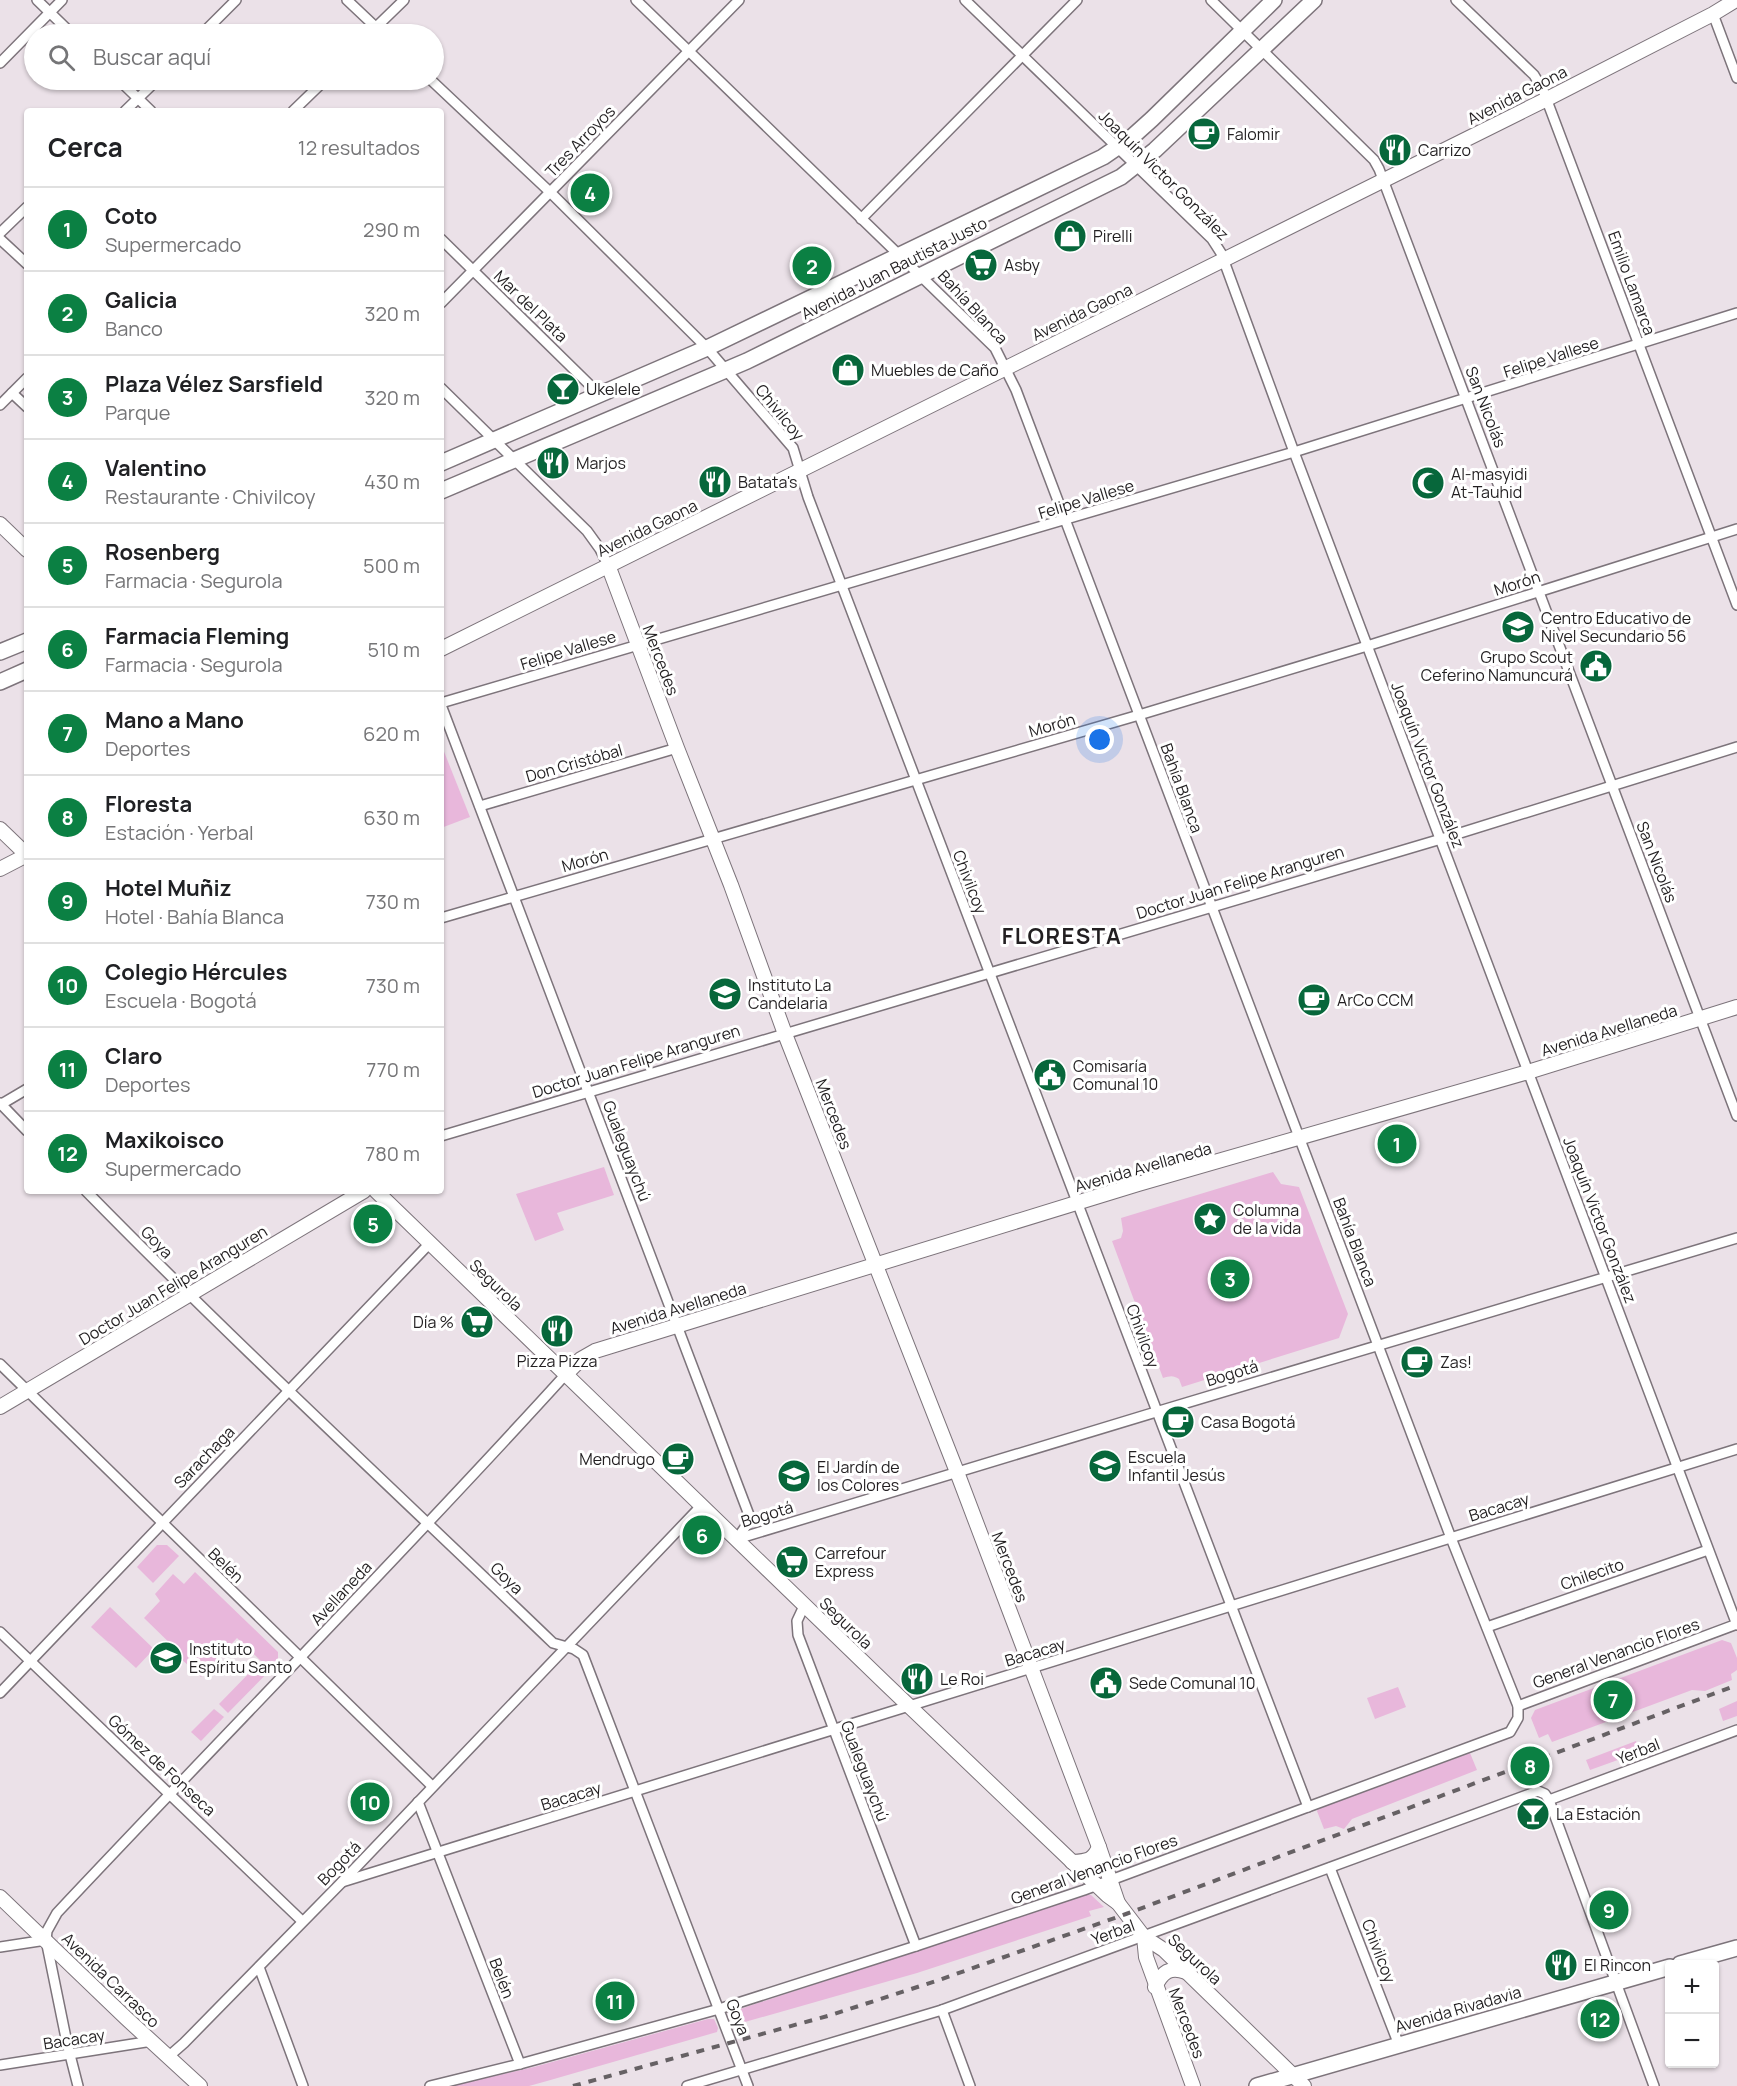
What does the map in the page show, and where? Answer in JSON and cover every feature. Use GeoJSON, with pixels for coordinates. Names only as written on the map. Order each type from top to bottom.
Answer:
{"type":"FeatureCollection","features":[{"type":"Feature","properties":{"kind":"main road","name":"Avenida Juan Bautista Justo"},"geometry":{"type":"LineString","coordinates":[[444,462],[707,348],[1103,157],[1118,148],[1152,119],[1274,0]]}},
{"type":"Feature","properties":{"kind":"main road","name":"Avenida Juan Bautista Justo"},"geometry":{"type":"LineString","coordinates":[[444,490],[726,370],[1121,177],[1137,166],[1314,0]]}},
{"type":"Feature","properties":{"kind":"main road"},"geometry":{"type":"LineString","coordinates":[[0,652],[24,642]]}},
{"type":"Feature","properties":{"kind":"main road"},"geometry":{"type":"LineString","coordinates":[[0,682],[24,671]]}},
{"type":"Feature","properties":{"kind":"main road"},"geometry":{"type":"LineString","coordinates":[[1697,1960],[1737,1948]]}},
{"type":"Feature","properties":{"kind":"main road","name":"Avenida Rivadavia"},"geometry":{"type":"LineString","coordinates":[[1257,2086],[1298,2081],[1399,2045],[1665,1968]]}},
{"type":"Feature","properties":{"kind":"street"},"geometry":{"type":"LineString","coordinates":[[37,0],[62,24]]}},
{"type":"Feature","properties":{"kind":"street"},"geometry":{"type":"LineString","coordinates":[[39,24],[62,0]]}},
{"type":"Feature","properties":{"kind":"street"},"geometry":{"type":"LineString","coordinates":[[212,24],[236,0]]}},
{"type":"Feature","properties":{"kind":"street"},"geometry":{"type":"LineString","coordinates":[[347,0],[369,24]]}},
{"type":"Feature","properties":{"kind":"street"},"geometry":{"type":"LineString","coordinates":[[383,24],[404,0]]}},
{"type":"Feature","properties":{"kind":"street","name":"Bahía Blanca"},"geometry":{"type":"LineString","coordinates":[[636,0],[995,348],[1016,390],[1451,1538],[1518,1706]]}},
{"type":"Feature","properties":{"kind":"street","name":"Tres Arroyos"},"geometry":{"type":"LineString","coordinates":[[444,300],[739,0]]}},
{"type":"Feature","properties":{"kind":"street","name":"Joaquín Victor González"},"geometry":{"type":"LineString","coordinates":[[965,0],[1212,239],[1224,260],[1294,453],[1737,1624]]}},
{"type":"Feature","properties":{"kind":"street"},"geometry":{"type":"LineString","coordinates":[[861,219],[1077,0]]}},
{"type":"Feature","properties":{"kind":"street","name":"San Nicolás"},"geometry":{"type":"LineString","coordinates":[[1211,0],[1374,160],[1384,180],[1737,1116]]}},
{"type":"Feature","properties":{"kind":"street","name":"Emilio Lamarca"},"geometry":{"type":"LineString","coordinates":[[1456,0],[1534,75],[1547,99],[1737,605]]}},
{"type":"Feature","properties":{"kind":"street","name":"Avenida Gaona"},"geometry":{"type":"LineString","coordinates":[[444,647],[1547,99],[1736,0]]}},
{"type":"Feature","properties":{"kind":"street"},"geometry":{"type":"LineString","coordinates":[[1713,14],[1737,78]]}},
{"type":"Feature","properties":{"kind":"street"},"geometry":{"type":"LineString","coordinates":[[0,63],[24,39]]}},
{"type":"Feature","properties":{"kind":"street"},"geometry":{"type":"LineString","coordinates":[[129,90],[148,108]]}},
{"type":"Feature","properties":{"kind":"street"},"geometry":{"type":"LineString","coordinates":[[128,108],[147,90]]}},
{"type":"Feature","properties":{"kind":"street"},"geometry":{"type":"LineString","coordinates":[[296,108],[315,90]]}},
{"type":"Feature","properties":{"kind":"street","name":"Chivilcoy"},"geometry":{"type":"LineString","coordinates":[[442,90],[551,193],[707,348],[793,448],[842,586],[988,974],[1078,1203],[1156,1413],[1308,1807]]}},
{"type":"Feature","properties":{"kind":"street"},"geometry":{"type":"LineString","coordinates":[[301,104],[305,108]]}},
{"type":"Feature","properties":{"kind":"street"},"geometry":{"type":"LineString","coordinates":[[0,233],[24,210]]}},
{"type":"Feature","properties":{"kind":"street"},"geometry":{"type":"LineString","coordinates":[[0,239],[24,261]]}},
{"type":"Feature","properties":{"kind":"street","name":"Mar del Plata"},"geometry":{"type":"LineString","coordinates":[[444,242],[600,395]]}},
{"type":"Feature","properties":{"kind":"street","name":"Felipe Vallese"},"geometry":{"type":"LineString","coordinates":[[444,703],[638,644],[1294,453],[1737,313]]}},
{"type":"Feature","properties":{"kind":"street"},"geometry":{"type":"LineString","coordinates":[[0,405],[24,381]]}},
{"type":"Feature","properties":{"kind":"street","name":"Mercedes"},"geometry":{"type":"LineString","coordinates":[[444,391],[587,531],[608,565],[785,1034],[957,1472],[1111,1879],[1118,1903]]}},
{"type":"Feature","properties":{"kind":"street"},"geometry":{"type":"LineString","coordinates":[[12,393],[24,404]]}},
{"type":"Feature","properties":{"kind":"street"},"geometry":{"type":"LineString","coordinates":[[0,524],[24,547]]}},
{"type":"Feature","properties":{"kind":"street","name":"Morón"},"geometry":{"type":"LineString","coordinates":[[444,917],[1139,715],[1367,646],[1737,529]]}},
{"type":"Feature","properties":{"kind":"street","name":"Gualeguaychú"},"geometry":{"type":"LineString","coordinates":[[444,712],[749,1515],[748,1523],[737,1539]]}},
{"type":"Feature","properties":{"kind":"street","name":"Doctor Juan Felipe Aranguren"},"geometry":{"type":"LineString","coordinates":[[444,1135],[1441,839],[1737,747]]}},
{"type":"Feature","properties":{"kind":"street","name":"Don Cristóbal"},"geometry":{"type":"LineString","coordinates":[[480,806],[677,748]]}},
{"type":"Feature","properties":{"kind":"street"},"geometry":{"type":"LineString","coordinates":[[0,829],[24,852]]}},
{"type":"Feature","properties":{"kind":"street"},"geometry":{"type":"LineString","coordinates":[[0,869],[24,857]]}},
{"type":"Feature","properties":{"kind":"street","name":"Avenida Avellaneda"},"geometry":{"type":"LineString","coordinates":[[566,1374],[581,1359],[595,1351],[1078,1203],[1528,1072],[1737,1007]]}},
{"type":"Feature","properties":{"kind":"street"},"geometry":{"type":"LineString","coordinates":[[24,1091],[0,1104],[24,1128]]}},
{"type":"Feature","properties":{"kind":"street","name":"Goya"},"geometry":{"type":"LineString","coordinates":[[89,1194],[288,1392],[553,1642],[579,1652],[587,1662],[748,2086]]}},
{"type":"Feature","properties":{"kind":"street","name":"Doctor Juan Felipe Aranguren"},"geometry":{"type":"LineString","coordinates":[[0,1407],[359,1194]]}},
{"type":"Feature","properties":{"kind":"street","name":"Segurola"},"geometry":{"type":"LineString","coordinates":[[379,1194],[804,1606],[1072,1862],[1118,1903],[1144,1937],[1164,1950],[1298,2081]]}},
{"type":"Feature","properties":{"kind":"street","name":"Bogotá"},"geometry":{"type":"LineString","coordinates":[[737,1539],[1378,1344],[1737,1238]]}},
{"type":"Feature","properties":{"kind":"street","name":"Sarachaga"},"geometry":{"type":"LineString","coordinates":[[0,1693],[430,1243]]}},
{"type":"Feature","properties":{"kind":"street","name":"Belén"},"geometry":{"type":"LineString","coordinates":[[0,1364],[432,1786]]}},
{"type":"Feature","properties":{"kind":"street","name":"Avellaneda"},"geometry":{"type":"LineString","coordinates":[[46,1940],[47,1930],[57,1913],[301,1658],[566,1374]]}},
{"type":"Feature","properties":{"kind":"street","name":"Bacacay"},"geometry":{"type":"LineString","coordinates":[[342,1882],[1737,1449]]}},
{"type":"Feature","properties":{"kind":"street","name":"Bogotá"},"geometry":{"type":"LineString","coordinates":[[168,2057],[342,1882],[702,1505]]}},
{"type":"Feature","properties":{"kind":"street","name":"Chilecito"},"geometry":{"type":"LineString","coordinates":[[1486,1627],[1708,1550]]}},
{"type":"Feature","properties":{"kind":"street","name":"Gualeguaychú"},"geometry":{"type":"LineString","coordinates":[[804,1606],[797,1621],[798,1635],[916,1946]]}},
{"type":"Feature","properties":{"kind":"street","name":"General Venancio Flores"},"geometry":{"type":"LineString","coordinates":[[430,2086],[520,2064],[719,2009],[1097,1885],[1510,1731],[1518,1718],[1518,1706],[1737,1624]]}},
{"type":"Feature","properties":{"kind":"street","name":"Gómez de Fonseca"},"geometry":{"type":"LineString","coordinates":[[0,1632],[302,1921]]}},
{"type":"Feature","properties":{"kind":"street","name":"Yerbal"},"geometry":{"type":"LineString","coordinates":[[687,2086],[942,2010],[1531,1793],[1543,1792],[1549,1800],[1737,1730]]}},
{"type":"Feature","properties":{"kind":"street"},"geometry":{"type":"LineString","coordinates":[[1549,1800],[1654,2086]]}},
{"type":"Feature","properties":{"kind":"street","name":"Belén"},"geometry":{"type":"LineString","coordinates":[[418,1802],[520,2064]]}},
{"type":"Feature","properties":{"kind":"street"},"geometry":{"type":"LineString","coordinates":[[1072,1862],[1089,1860],[1095,1856],[1099,1847]]}},
{"type":"Feature","properties":{"kind":"street","name":"Chivilcoy"},"geometry":{"type":"LineString","coordinates":[[1330,1868],[1399,2045]]}},
{"type":"Feature","properties":{"kind":"street","name":"Avenida Carrasco"},"geometry":{"type":"LineString","coordinates":[[0,1897],[200,2086]]}},
{"type":"Feature","properties":{"kind":"street","name":"Mercedes"},"geometry":{"type":"LineString","coordinates":[[1144,1937],[1146,1957],[1155,1987],[1193,2086]]}},
{"type":"Feature","properties":{"kind":"street"},"geometry":{"type":"LineString","coordinates":[[0,1947],[46,1940],[78,2086]]}},
{"type":"Feature","properties":{"kind":"street"},"geometry":{"type":"LineString","coordinates":[[259,1966],[303,2086]]}},
{"type":"Feature","properties":{"kind":"street"},"geometry":{"type":"LineString","coordinates":[[1155,1987],[1160,1976],[1168,1970],[1177,1968],[1186,1972]]}},
{"type":"Feature","properties":{"kind":"street"},"geometry":{"type":"LineString","coordinates":[[942,2010],[970,2086]]}},
{"type":"Feature","properties":{"kind":"street","name":"Bacacay"},"geometry":{"type":"LineString","coordinates":[[0,2065],[152,2041]]}},
{"type":"Feature","properties":{"kind":"shaded area"},"geometry":{"type":"Polygon","coordinates":[[[444,752],[470,817],[444,827],[444,752]]]}},
{"type":"Feature","properties":{"kind":"shaded area"},"geometry":{"type":"Polygon","coordinates":[[[604,1167],[614,1195],[557,1213],[564,1230],[535,1241],[516,1194],[604,1167]]]}},
{"type":"Feature","properties":{"kind":"shaded area"},"geometry":{"type":"Polygon","coordinates":[[[1273,1172],[1281,1184],[1299,1187],[1348,1314],[1339,1338],[1182,1387],[1177,1378],[1171,1376],[1163,1378],[1112,1241],[1121,1238],[1123,1231],[1121,1218],[1273,1172]]]}},
{"type":"Feature","properties":{"kind":"shaded area"},"geometry":{"type":"Polygon","coordinates":[[[157,1545],[167,1545],[179,1556],[153,1583],[137,1567],[157,1545]]]}},
{"type":"Feature","properties":{"kind":"shaded area"},"geometry":{"type":"Polygon","coordinates":[[[195,1572],[278,1652],[278,1662],[228,1713],[219,1704],[261,1661],[237,1638],[201,1677],[179,1657],[181,1654],[144,1618],[160,1601],[155,1594],[173,1574],[184,1584],[195,1572]]]}},
{"type":"Feature","properties":{"kind":"shaded area"},"geometry":{"type":"Polygon","coordinates":[[[110,1607],[154,1649],[136,1668],[91,1627],[110,1607]]]}},
{"type":"Feature","properties":{"kind":"shaded area"},"geometry":{"type":"Polygon","coordinates":[[[1722,1640],[1731,1643],[1737,1658],[1737,1670],[1731,1674],[1732,1680],[1705,1691],[1692,1690],[1552,1742],[1548,1734],[1539,1738],[1531,1718],[1535,1710],[1722,1640]]]}},
{"type":"Feature","properties":{"kind":"shaded area"},"geometry":{"type":"Polygon","coordinates":[[[1398,1687],[1406,1707],[1375,1719],[1367,1698],[1398,1687]]]}},
{"type":"Feature","properties":{"kind":"shaded area"},"geometry":{"type":"Polygon","coordinates":[[[1737,1701],[1737,1716],[1723,1721],[1719,1709],[1737,1701]]]}},
{"type":"Feature","properties":{"kind":"shaded area"},"geometry":{"type":"Polygon","coordinates":[[[214,1709],[224,1717],[201,1741],[191,1732],[214,1709]]]}},
{"type":"Feature","properties":{"kind":"shaded area"},"geometry":{"type":"Polygon","coordinates":[[[1636,1741],[1640,1752],[1590,1770],[1586,1760],[1636,1741]]]}},
{"type":"Feature","properties":{"kind":"shaded area"},"geometry":{"type":"Polygon","coordinates":[[[1470,1753],[1477,1770],[1352,1819],[1344,1829],[1336,1826],[1324,1829],[1318,1809],[1470,1753]]]}},
{"type":"Feature","properties":{"kind":"shaded area"},"geometry":{"type":"Polygon","coordinates":[[[1085,1895],[1091,1895],[1104,1907],[1089,1911],[1091,1916],[917,1973],[738,2024],[734,2011],[1085,1895]]]}},
{"type":"Feature","properties":{"kind":"shaded area"},"geometry":{"type":"Polygon","coordinates":[[[714,2019],[718,2028],[717,2032],[529,2086],[450,2086],[534,2067],[714,2019]]]}},
{"type":"Feature","properties":{"kind":"railway"},"geometry":{"type":"LineString","coordinates":[[573,2086],[831,2015],[939,1980],[1126,1914],[1737,1685]]}},
{"type":"Feature","properties":{"kind":"place","name":"Falomir"},"geometry":{"type":"Point","coordinates":[1204,134]}},
{"type":"Feature","properties":{"kind":"place","name":"Carrizo"},"geometry":{"type":"Point","coordinates":[1395,150]}},
{"type":"Feature","properties":{"kind":"place","name":"Valentino"},"geometry":{"type":"Point","coordinates":[590,193]}},
{"type":"Feature","properties":{"kind":"place","name":"Pirelli"},"geometry":{"type":"Point","coordinates":[1070,236]}},
{"type":"Feature","properties":{"kind":"place","name":"Asby"},"geometry":{"type":"Point","coordinates":[981,265]}},
{"type":"Feature","properties":{"kind":"place","name":"Galicia"},"geometry":{"type":"Point","coordinates":[812,266]}},
{"type":"Feature","properties":{"kind":"place","name":"Muebles de Caño"},"geometry":{"type":"Point","coordinates":[848,370]}},
{"type":"Feature","properties":{"kind":"place","name":"Ukelele"},"geometry":{"type":"Point","coordinates":[563,389]}},
{"type":"Feature","properties":{"kind":"place","name":"Marjos"},"geometry":{"type":"Point","coordinates":[553,463]}},
{"type":"Feature","properties":{"kind":"place","name":"Batata's"},"geometry":{"type":"Point","coordinates":[715,482]}},
{"type":"Feature","properties":{"kind":"place","name":"Al-masyidi At-Tauhid"},"geometry":{"type":"Point","coordinates":[1428,483]}},
{"type":"Feature","properties":{"kind":"place","name":"Centro Educativo de Nivel Secundario 56"},"geometry":{"type":"Point","coordinates":[1518,627]}},
{"type":"Feature","properties":{"kind":"place","name":"Grupo Scout Ceferino Namuncurá"},"geometry":{"type":"Point","coordinates":[1596,666]}},
{"type":"Feature","properties":{"kind":"place","name":"Instituto La Candelaria"},"geometry":{"type":"Point","coordinates":[725,994]}},
{"type":"Feature","properties":{"kind":"place","name":"ArCo CCM"},"geometry":{"type":"Point","coordinates":[1314,1000]}},
{"type":"Feature","properties":{"kind":"place","name":"Comisaría Comunal 10"},"geometry":{"type":"Point","coordinates":[1050,1075]}},
{"type":"Feature","properties":{"kind":"place","name":"Coto"},"geometry":{"type":"Point","coordinates":[1397,1144]}},
{"type":"Feature","properties":{"kind":"place","name":"Columna de la vida"},"geometry":{"type":"Point","coordinates":[1210,1219]}},
{"type":"Feature","properties":{"kind":"place","name":"Rosenberg"},"geometry":{"type":"Point","coordinates":[373,1224]}},
{"type":"Feature","properties":{"kind":"place","name":"Plaza Vélez Sarsfield"},"geometry":{"type":"Point","coordinates":[1230,1279]}},
{"type":"Feature","properties":{"kind":"place","name":"Día %"},"geometry":{"type":"Point","coordinates":[477,1322]}},
{"type":"Feature","properties":{"kind":"place","name":"Pizza Pizza"},"geometry":{"type":"Point","coordinates":[557,1331]}},
{"type":"Feature","properties":{"kind":"place","name":"Zas!"},"geometry":{"type":"Point","coordinates":[1417,1362]}},
{"type":"Feature","properties":{"kind":"place","name":"Casa Bogotá"},"geometry":{"type":"Point","coordinates":[1178,1422]}},
{"type":"Feature","properties":{"kind":"place","name":"Mendrugo"},"geometry":{"type":"Point","coordinates":[678,1459]}},
{"type":"Feature","properties":{"kind":"place","name":"Escuela Infantil Jesús"},"geometry":{"type":"Point","coordinates":[1105,1466]}},
{"type":"Feature","properties":{"kind":"place","name":"El Jardín de los Colores"},"geometry":{"type":"Point","coordinates":[794,1476]}},
{"type":"Feature","properties":{"kind":"place","name":"Farmacia Fleming"},"geometry":{"type":"Point","coordinates":[702,1535]}},
{"type":"Feature","properties":{"kind":"place","name":"Carrefour Express"},"geometry":{"type":"Point","coordinates":[792,1562]}},
{"type":"Feature","properties":{"kind":"place","name":"Instituto Espíritu Santo"},"geometry":{"type":"Point","coordinates":[166,1658]}},
{"type":"Feature","properties":{"kind":"place","name":"Le Roi"},"geometry":{"type":"Point","coordinates":[917,1679]}},
{"type":"Feature","properties":{"kind":"place","name":"Sede Comunal 10"},"geometry":{"type":"Point","coordinates":[1106,1683]}},
{"type":"Feature","properties":{"kind":"place","name":"Mano a Mano"},"geometry":{"type":"Point","coordinates":[1613,1700]}},
{"type":"Feature","properties":{"kind":"place","name":"Floresta"},"geometry":{"type":"Point","coordinates":[1530,1766]}},
{"type":"Feature","properties":{"kind":"place","name":"Colegio Hércules"},"geometry":{"type":"Point","coordinates":[370,1802]}},
{"type":"Feature","properties":{"kind":"place","name":"La Estación"},"geometry":{"type":"Point","coordinates":[1533,1814]}},
{"type":"Feature","properties":{"kind":"place","name":"Hotel Muñiz"},"geometry":{"type":"Point","coordinates":[1609,1910]}},
{"type":"Feature","properties":{"kind":"place","name":"El Rincon"},"geometry":{"type":"Point","coordinates":[1561,1965]}},
{"type":"Feature","properties":{"kind":"place","name":"Claro"},"geometry":{"type":"Point","coordinates":[615,2001]}},
{"type":"Feature","properties":{"kind":"place","name":"Maxikoisco"},"geometry":{"type":"Point","coordinates":[1600,2019]}},
{"type":"Feature","properties":{"kind":"district","name":"FLORESTA"},"geometry":{"type":"Point","coordinates":[1062,936]}}]}
